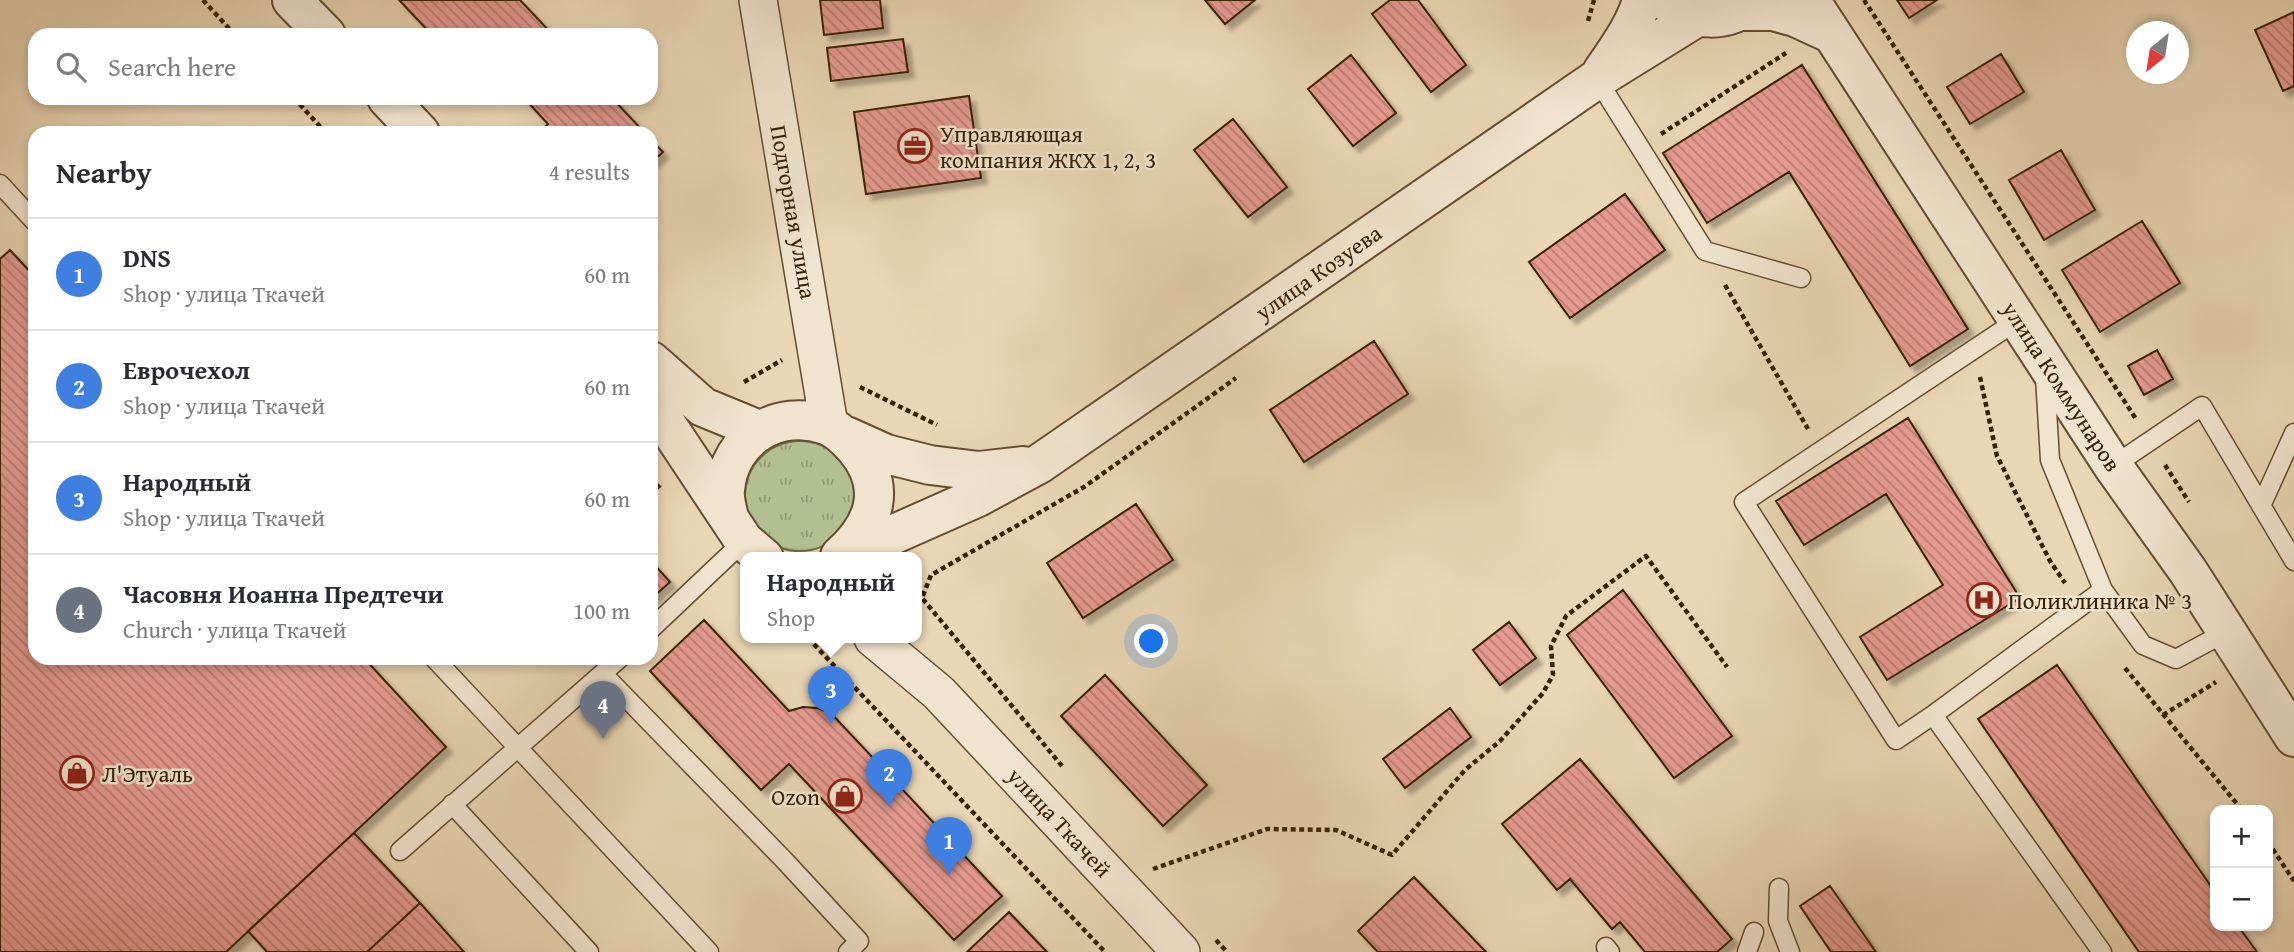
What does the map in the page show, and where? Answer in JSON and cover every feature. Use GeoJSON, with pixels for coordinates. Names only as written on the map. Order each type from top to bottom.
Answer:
{"type":"FeatureCollection","features":[{"type":"Feature","properties":{"kind":"street"},"geometry":{"type":"LineString","coordinates":[[292,0],[319,28]]}},
{"type":"Feature","properties":{"kind":"street","name":"Подгорная улица"},"geometry":{"type":"LineString","coordinates":[[758,0],[818,351],[837,431]]}},
{"type":"Feature","properties":{"kind":"street","name":"улица Козуева"},"geometry":{"type":"LineString","coordinates":[[1597,79],[1620,45],[1640,9],[1642,0]]}},
{"type":"Feature","properties":{"kind":"street","name":"улица Коммунаров"},"geometry":{"type":"LineString","coordinates":[[1810,0],[2113,466],[2228,631],[2294,737]]}},
{"type":"Feature","properties":{"kind":"street"},"geometry":{"type":"LineString","coordinates":[[1681,8],[1721,17],[1750,6],[1795,17],[1832,34]]}},
{"type":"Feature","properties":{"kind":"street","name":"улица Козуева"},"geometry":{"type":"LineString","coordinates":[[880,549],[1039,464],[1597,79],[1681,8]]}},
{"type":"Feature","properties":{"kind":"street"},"geometry":{"type":"LineString","coordinates":[[394,105],[414,126]]}},
{"type":"Feature","properties":{"kind":"street"},"geometry":{"type":"LineString","coordinates":[[658,367],[703,407],[759,430],[743,446],[731,466],[724,491],[745,539]]}},
{"type":"Feature","properties":{"kind":"street"},"geometry":{"type":"LineString","coordinates":[[658,411],[745,539]]}},
{"type":"Feature","properties":{"kind":"street","name":"улица Козуева"},"geometry":{"type":"LineString","coordinates":[[759,430],[802,419],[837,431],[886,454],[930,465],[979,471],[1039,464]]}},
{"type":"Feature","properties":{"kind":"street"},"geometry":{"type":"LineString","coordinates":[[837,431],[862,457],[872,475],[880,549]]}},
{"type":"Feature","properties":{"kind":"street"},"geometry":{"type":"LineString","coordinates":[[845,552],[857,541],[869,521],[874,496]]}},
{"type":"Feature","properties":{"kind":"street","name":"улица Ткачей"},"geometry":{"type":"LineString","coordinates":[[879,643],[939,692],[1181,952]]}},
{"type":"Feature","properties":{"kind":"street","name":"улица Ткачей"},"geometry":{"type":"LineString","coordinates":[[915,643],[939,692]]}},
{"type":"Feature","properties":{"kind":"lane"},"geometry":{"type":"LineString","coordinates":[[1597,79],[1705,251],[1801,278]]}},
{"type":"Feature","properties":{"kind":"lane"},"geometry":{"type":"LineString","coordinates":[[0,184],[28,214]]}},
{"type":"Feature","properties":{"kind":"lane"},"geometry":{"type":"LineString","coordinates":[[2018,320],[1744,502],[1896,740],[2103,590]]}},
{"type":"Feature","properties":{"kind":"lane"},"geometry":{"type":"LineString","coordinates":[[2044,358],[2050,460],[2103,590],[2143,645],[2176,659],[2228,631]]}},
{"type":"Feature","properties":{"kind":"lane"},"geometry":{"type":"LineString","coordinates":[[2113,466],[2202,406],[2294,561]]}},
{"type":"Feature","properties":{"kind":"lane"},"geometry":{"type":"LineString","coordinates":[[2261,506],[2294,433]]}},
{"type":"Feature","properties":{"kind":"lane"},"geometry":{"type":"LineString","coordinates":[[658,622],[745,539]]}},
{"type":"Feature","properties":{"kind":"lane"},"geometry":{"type":"LineString","coordinates":[[440,665],[709,952]]}},
{"type":"Feature","properties":{"kind":"lane"},"geometry":{"type":"LineString","coordinates":[[400,851],[613,665]]}},
{"type":"Feature","properties":{"kind":"lane"},"geometry":{"type":"LineString","coordinates":[[603,674],[859,941],[848,952]]}},
{"type":"Feature","properties":{"kind":"lane"},"geometry":{"type":"LineString","coordinates":[[1933,715],[2102,952]]}},
{"type":"Feature","properties":{"kind":"lane"},"geometry":{"type":"LineString","coordinates":[[452,804],[589,952]]}},
{"type":"Feature","properties":{"kind":"lane"},"geometry":{"type":"LineString","coordinates":[[1780,888],[1777,921],[1790,952]]}},
{"type":"Feature","properties":{"kind":"lane"},"geometry":{"type":"LineString","coordinates":[[1747,952],[1754,932]]}},
{"type":"Feature","properties":{"kind":"path"},"geometry":{"type":"LineString","coordinates":[[203,0],[229,28]]}},
{"type":"Feature","properties":{"kind":"path"},"geometry":{"type":"LineString","coordinates":[[1585,30],[1594,0]]}},
{"type":"Feature","properties":{"kind":"path"},"geometry":{"type":"LineString","coordinates":[[1864,0],[2193,508]]}},
{"type":"Feature","properties":{"kind":"path"},"geometry":{"type":"LineString","coordinates":[[1620,114],[1639,101],[1660,134],[1788,52]]}},
{"type":"Feature","properties":{"kind":"path"},"geometry":{"type":"LineString","coordinates":[[300,105],[320,126]]}},
{"type":"Feature","properties":{"kind":"path"},"geometry":{"type":"LineString","coordinates":[[1705,251],[1821,450]]}},
{"type":"Feature","properties":{"kind":"path"},"geometry":{"type":"LineString","coordinates":[[1974,348],[1997,456],[2050,561],[2082,607]]}},
{"type":"Feature","properties":{"kind":"path"},"geometry":{"type":"LineString","coordinates":[[703,407],[787,357],[818,351]]}},
{"type":"Feature","properties":{"kind":"path"},"geometry":{"type":"LineString","coordinates":[[922,598],[931,575],[1084,488],[1239,376]]}},
{"type":"Feature","properties":{"kind":"path"},"geometry":{"type":"LineString","coordinates":[[859,387],[942,427]]}},
{"type":"Feature","properties":{"kind":"path"},"geometry":{"type":"LineString","coordinates":[[1149,870],[1267,829],[1336,830],[1392,855],[1465,771],[1500,741],[1543,693],[1553,675],[1550,646],[1566,616],[1646,556],[1727,667]]}},
{"type":"Feature","properties":{"kind":"path"},"geometry":{"type":"LineString","coordinates":[[813,643],[1105,952]]}},
{"type":"Feature","properties":{"kind":"path"},"geometry":{"type":"LineString","coordinates":[[2122,664],[2238,805]]}},
{"type":"Feature","properties":{"kind":"path"},"geometry":{"type":"LineString","coordinates":[[2273,850],[2294,881]]}},
{"type":"Feature","properties":{"kind":"green space"},"geometry":{"type":"Polygon","coordinates":[[[800,441],[821,445],[839,457],[851,475],[855,496],[851,517],[839,535],[821,547],[800,551],[779,547],[761,535],[749,517],[745,496],[749,475],[761,457],[779,445],[800,441]]]}},
{"type":"Feature","properties":{"kind":"building"},"geometry":{"type":"Polygon","coordinates":[[[399,0],[520,0],[546,28],[425,28],[399,0]]]}},
{"type":"Feature","properties":{"kind":"building"},"geometry":{"type":"Polygon","coordinates":[[[820,0],[880,0],[883,28],[824,35],[820,0]]]}},
{"type":"Feature","properties":{"kind":"building"},"geometry":{"type":"Polygon","coordinates":[[[1205,0],[1255,0],[1225,24],[1205,0]]]}},
{"type":"Feature","properties":{"kind":"building"},"geometry":{"type":"Polygon","coordinates":[[[1390,0],[1418,0],[1466,65],[1431,92],[1372,14],[1390,0]]]}},
{"type":"Feature","properties":{"kind":"building"},"geometry":{"type":"Polygon","coordinates":[[[1897,0],[1937,0],[1909,18],[1897,0]]]}},
{"type":"Feature","properties":{"kind":"building"},"geometry":{"type":"Polygon","coordinates":[[[2294,12],[2294,86],[2283,91],[2255,30],[2294,12]]]}},
{"type":"Feature","properties":{"kind":"building"},"geometry":{"type":"Polygon","coordinates":[[[903,39],[908,72],[831,81],[827,48],[903,39]]]}},
{"type":"Feature","properties":{"kind":"building"},"geometry":{"type":"Polygon","coordinates":[[[2001,54],[2024,92],[1970,124],[1947,87],[2001,54]]]}},
{"type":"Feature","properties":{"kind":"building"},"geometry":{"type":"Polygon","coordinates":[[[1351,55],[1396,113],[1353,146],[1308,89],[1351,55]]]}},
{"type":"Feature","properties":{"kind":"building"},"geometry":{"type":"Polygon","coordinates":[[[1802,65],[1968,329],[1910,366],[1789,172],[1707,223],[1663,153],[1802,65]]]}},
{"type":"Feature","properties":{"kind":"building"},"geometry":{"type":"Polygon","coordinates":[[[969,96],[981,178],[866,194],[854,112],[969,96]]]}},
{"type":"Feature","properties":{"kind":"building"},"geometry":{"type":"Polygon","coordinates":[[[530,105],[619,105],[638,126],[546,126],[548,124],[530,105]]]}},
{"type":"Feature","properties":{"kind":"building"},"geometry":{"type":"Polygon","coordinates":[[[1233,119],[1287,187],[1248,217],[1194,150],[1233,119]]]}},
{"type":"Feature","properties":{"kind":"building"},"geometry":{"type":"Polygon","coordinates":[[[2061,150],[2095,210],[2044,240],[2009,180],[2061,150]]]}},
{"type":"Feature","properties":{"kind":"building"},"geometry":{"type":"Polygon","coordinates":[[[1625,194],[1665,250],[1570,318],[1529,262],[1625,194]]]}},
{"type":"Feature","properties":{"kind":"building"},"geometry":{"type":"Polygon","coordinates":[[[2142,221],[2180,283],[2100,332],[2062,270],[2142,221]]]}},
{"type":"Feature","properties":{"kind":"building"},"geometry":{"type":"Polygon","coordinates":[[[10,250],[28,269],[28,665],[370,665],[446,747],[226,952],[0,952],[0,259],[10,250]]]}},
{"type":"Feature","properties":{"kind":"building"},"geometry":{"type":"Polygon","coordinates":[[[1374,341],[1408,394],[1304,462],[1270,410],[1374,341]]]}},
{"type":"Feature","properties":{"kind":"building"},"geometry":{"type":"Polygon","coordinates":[[[2157,350],[2173,379],[2144,395],[2128,366],[2157,350]]]}},
{"type":"Feature","properties":{"kind":"building"},"geometry":{"type":"Polygon","coordinates":[[[1908,418],[2020,598],[1887,680],[1860,637],[1943,585],[1886,494],[1804,545],[1776,501],[1908,418]]]}},
{"type":"Feature","properties":{"kind":"building"},"geometry":{"type":"Polygon","coordinates":[[[1136,504],[1173,560],[1083,618],[1047,563],[1136,504]]]}},
{"type":"Feature","properties":{"kind":"building"},"geometry":{"type":"Polygon","coordinates":[[[658,569],[670,582],[658,593],[658,569]]]}},
{"type":"Feature","properties":{"kind":"building"},"geometry":{"type":"Polygon","coordinates":[[[1623,590],[1732,736],[1674,778],[1567,635],[1623,590]]]}},
{"type":"Feature","properties":{"kind":"building"},"geometry":{"type":"Polygon","coordinates":[[[704,620],[789,711],[803,707],[831,713],[1002,896],[954,940],[789,764],[761,790],[650,671],[704,620]]]}},
{"type":"Feature","properties":{"kind":"building"},"geometry":{"type":"Polygon","coordinates":[[[1509,622],[1536,658],[1500,685],[1473,650],[1509,622]]]}},
{"type":"Feature","properties":{"kind":"building"},"geometry":{"type":"Polygon","coordinates":[[[2057,665],[2210,885],[2210,931],[2242,931],[2257,952],[2139,952],[1978,719],[2057,665]]]}},
{"type":"Feature","properties":{"kind":"building"},"geometry":{"type":"Polygon","coordinates":[[[1105,675],[1207,785],[1163,826],[1061,716],[1105,675]]]}},
{"type":"Feature","properties":{"kind":"building"},"geometry":{"type":"Polygon","coordinates":[[[1450,708],[1471,737],[1405,788],[1383,759],[1450,708]]]}},
{"type":"Feature","properties":{"kind":"building"},"geometry":{"type":"Polygon","coordinates":[[[1580,759],[1732,939],[1717,952],[1645,952],[1620,922],[1612,929],[1570,879],[1557,890],[1502,824],[1580,759]]]}},
{"type":"Feature","properties":{"kind":"building"},"geometry":{"type":"Polygon","coordinates":[[[354,833],[420,903],[367,952],[267,952],[248,931],[354,833]]]}},
{"type":"Feature","properties":{"kind":"building"},"geometry":{"type":"Polygon","coordinates":[[[1414,877],[1486,952],[1378,952],[1358,931],[1414,877]]]}},
{"type":"Feature","properties":{"kind":"building"},"geometry":{"type":"Polygon","coordinates":[[[1830,886],[1876,952],[1831,952],[1800,906],[1830,886]]]}},
{"type":"Feature","properties":{"kind":"building"},"geometry":{"type":"Polygon","coordinates":[[[420,903],[464,952],[367,952],[420,903]]]}},
{"type":"Feature","properties":{"kind":"building"},"geometry":{"type":"Polygon","coordinates":[[[1009,912],[1047,952],[967,952],[1009,912]]]}},
{"type":"Feature","properties":{"kind":"place","name":"Управляющая компания ЖКХ 1, 2, 3"},"geometry":{"type":"Point","coordinates":[915,146]}},
{"type":"Feature","properties":{"kind":"place","name":"Поликлиника № 3"},"geometry":{"type":"Point","coordinates":[1984,600]}},
{"type":"Feature","properties":{"kind":"place","name":"Народный"},"geometry":{"type":"Point","coordinates":[831,724]}},
{"type":"Feature","properties":{"kind":"place","name":"Часовня Иоанна Предтечи"},"geometry":{"type":"Point","coordinates":[603,739]}},
{"type":"Feature","properties":{"kind":"place","name":"Л'Этуаль"},"geometry":{"type":"Point","coordinates":[77,773]}},
{"type":"Feature","properties":{"kind":"place","name":"Ozon"},"geometry":{"type":"Point","coordinates":[845,796]}},
{"type":"Feature","properties":{"kind":"place","name":"Еврочехол"},"geometry":{"type":"Point","coordinates":[889,807]}},
{"type":"Feature","properties":{"kind":"place","name":"DNS"},"geometry":{"type":"Point","coordinates":[949,875]}}]}
